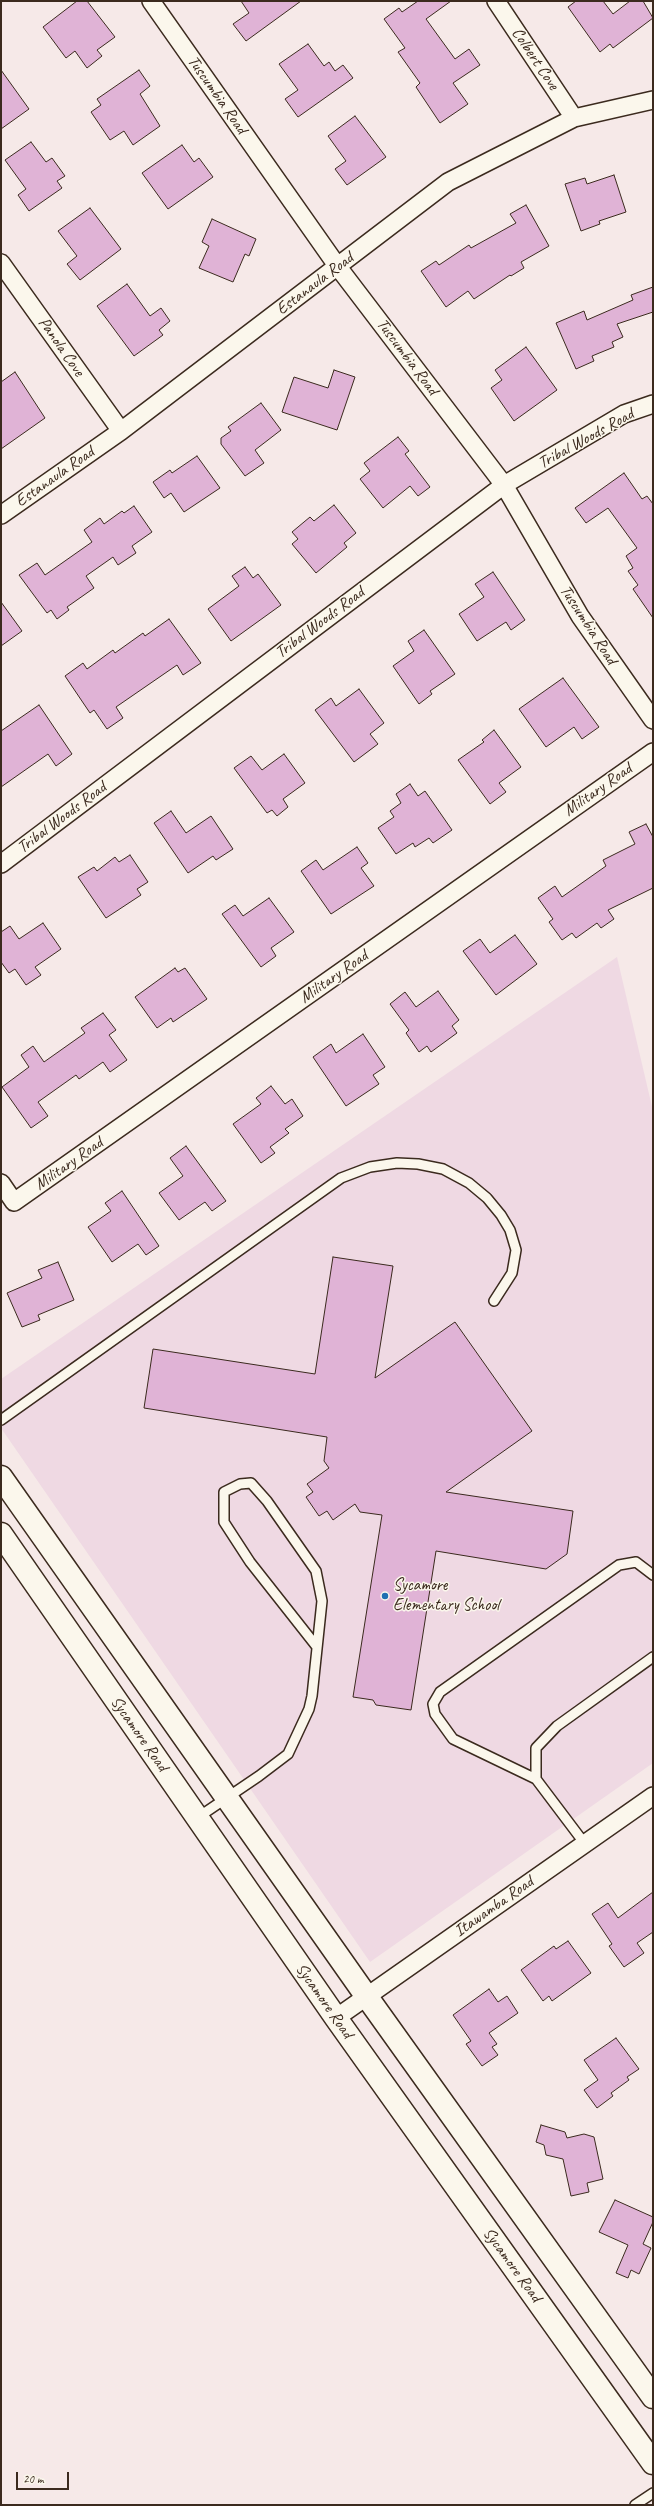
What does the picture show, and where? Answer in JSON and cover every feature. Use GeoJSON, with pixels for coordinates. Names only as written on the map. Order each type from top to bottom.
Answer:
{"type":"FeatureCollection","features":[{"type":"Feature","properties":{"kind":"street","name":"Tuscumbia Road"},"geometry":{"type":"LineString","coordinates":[[151,1],[338,267],[504,485],[580,616],[653,720]]}},
{"type":"Feature","properties":{"kind":"street","name":"Colbert Cove"},"geometry":{"type":"LineString","coordinates":[[496,1],[574,118]]}},
{"type":"Feature","properties":{"kind":"street","name":"Estanaula Road"},"geometry":{"type":"LineString","coordinates":[[1,515],[121,431],[448,182],[574,118],[653,100]]}},
{"type":"Feature","properties":{"kind":"street","name":"Panola Cove"},"geometry":{"type":"LineString","coordinates":[[1,263],[121,431]]}},
{"type":"Feature","properties":{"kind":"street","name":"Tribal Woods Road"},"geometry":{"type":"LineString","coordinates":[[1,864],[504,485],[624,414],[653,404]]}},
{"type":"Feature","properties":{"kind":"street","name":"Military Road"},"geometry":{"type":"LineString","coordinates":[[1,1183],[14,1202],[653,752]]}},
{"type":"Feature","properties":{"kind":"street","name":"Sycamore Road"},"geometry":{"type":"LineString","coordinates":[[1,1477],[367,1997],[653,2397]]}},
{"type":"Feature","properties":{"kind":"street","name":"Sycamore Road"},"geometry":{"type":"LineString","coordinates":[[1,1534],[196,1819],[653,2463]]}},
{"type":"Feature","properties":{"kind":"street","name":"Itawamba Road"},"geometry":{"type":"LineString","coordinates":[[336,2018],[653,1796]]}},
{"type":"Feature","properties":{"kind":"lane"},"geometry":{"type":"LineString","coordinates":[[1,1420],[341,1178],[370,1167],[397,1163],[418,1164],[443,1169],[469,1183],[487,1198],[502,1215],[510,1230],[516,1250],[512,1274],[494,1301]]}},
{"type":"Feature","properties":{"kind":"lane"},"geometry":{"type":"LineString","coordinates":[[196,1819],[259,1776],[288,1754],[310,1710],[317,1648],[322,1601],[316,1571],[267,1501],[251,1483],[240,1484],[224,1492],[224,1522],[250,1562],[317,1648]]}},
{"type":"Feature","properties":{"kind":"lane"},"geometry":{"type":"LineString","coordinates":[[585,1844],[536,1779],[453,1739],[435,1714],[433,1704],[440,1692],[618,1565],[636,1562],[653,1575]]}},
{"type":"Feature","properties":{"kind":"lane"},"geometry":{"type":"LineString","coordinates":[[536,1779],[536,1748],[557,1726],[653,1657]]}},
{"type":"Feature","properties":{"kind":"lane"},"geometry":{"type":"LineString","coordinates":[[635,2505],[653,2493]]}},
{"type":"Feature","properties":{"kind":"shaded area","name":"Sycamore Elementary School"},"geometry":{"type":"Polygon","coordinates":[[[617,957],[653,1111],[653,1763],[370,1962],[1,1428],[1,1379],[617,957]]]}},
{"type":"Feature","properties":{"kind":"building"},"geometry":{"type":"Polygon","coordinates":[[[77,1],[87,1],[115,37],[97,50],[102,56],[87,68],[75,51],[66,58],[43,27],[77,1]]]}},
{"type":"Feature","properties":{"kind":"building"},"geometry":{"type":"Polygon","coordinates":[[[241,1],[301,1],[246,41],[233,24],[249,13],[241,1]]]}},
{"type":"Feature","properties":{"kind":"building"},"geometry":{"type":"Polygon","coordinates":[[[418,1],[451,1],[426,19],[455,59],[469,49],[480,65],[453,83],[468,104],[440,123],[416,87],[420,83],[398,52],[405,48],[384,19],[399,8],[402,12],[418,1]]]}},
{"type":"Feature","properties":{"kind":"building"},"geometry":{"type":"Polygon","coordinates":[[[576,1],[603,1],[613,14],[630,1],[643,1],[653,18],[613,48],[610,44],[600,52],[568,7],[576,1]]]}},
{"type":"Feature","properties":{"kind":"building"},"geometry":{"type":"Polygon","coordinates":[[[308,44],[324,66],[329,62],[335,71],[343,65],[353,78],[298,117],[285,99],[298,90],[279,64],[308,44]]]}},
{"type":"Feature","properties":{"kind":"building"},"geometry":{"type":"Polygon","coordinates":[[[1,70],[29,109],[1,129],[1,70]]]}},
{"type":"Feature","properties":{"kind":"building"},"geometry":{"type":"Polygon","coordinates":[[[139,70],[150,86],[140,94],[160,126],[133,145],[124,131],[110,140],[91,112],[101,105],[97,99],[139,70]]]}},
{"type":"Feature","properties":{"kind":"building"},"geometry":{"type":"Polygon","coordinates":[[[355,116],[386,157],[347,185],[335,169],[346,161],[328,136],[355,116]]]}},
{"type":"Feature","properties":{"kind":"building"},"geometry":{"type":"Polygon","coordinates":[[[31,142],[46,162],[52,158],[65,176],[57,181],[62,188],[29,211],[18,195],[26,189],[5,160],[31,142]]]}},
{"type":"Feature","properties":{"kind":"building"},"geometry":{"type":"Polygon","coordinates":[[[182,145],[194,162],[199,158],[213,177],[168,209],[142,173],[182,145]]]}},
{"type":"Feature","properties":{"kind":"building"},"geometry":{"type":"Polygon","coordinates":[[[614,175],[626,212],[599,221],[600,224],[581,231],[565,184],[585,178],[587,184],[614,175]]]}},
{"type":"Feature","properties":{"kind":"building"},"geometry":{"type":"Polygon","coordinates":[[[526,205],[549,246],[521,262],[524,268],[511,276],[510,275],[474,299],[468,291],[446,307],[421,271],[436,261],[439,265],[469,245],[471,248],[516,223],[510,214],[526,205]]]}},
{"type":"Feature","properties":{"kind":"building"},"geometry":{"type":"Polygon","coordinates":[[[90,208],[121,249],[80,280],[67,264],[77,256],[58,231],[90,208]]]}},
{"type":"Feature","properties":{"kind":"building"},"geometry":{"type":"Polygon","coordinates":[[[212,219],[256,239],[249,256],[245,254],[233,282],[199,268],[209,246],[202,242],[212,219]]]}},
{"type":"Feature","properties":{"kind":"building"},"geometry":{"type":"Polygon","coordinates":[[[127,284],[150,316],[161,308],[170,321],[159,330],[163,335],[134,356],[97,306],[127,284]]]}},
{"type":"Feature","properties":{"kind":"building"},"geometry":{"type":"Polygon","coordinates":[[[653,287],[653,312],[617,324],[623,337],[612,342],[614,347],[592,356],[594,361],[576,369],[556,323],[584,311],[587,320],[633,300],[631,295],[653,287]]]}},
{"type":"Feature","properties":{"kind":"building"},"geometry":{"type":"Polygon","coordinates":[[[526,347],[557,390],[514,421],[491,388],[502,380],[495,370],[526,347]]]}},
{"type":"Feature","properties":{"kind":"building"},"geometry":{"type":"Polygon","coordinates":[[[334,370],[355,377],[337,430],[282,412],[294,377],[328,388],[334,370]]]}},
{"type":"Feature","properties":{"kind":"building"},"geometry":{"type":"Polygon","coordinates":[[[15,372],[45,418],[1,449],[1,382],[15,372]]]}},
{"type":"Feature","properties":{"kind":"building"},"geometry":{"type":"Polygon","coordinates":[[[261,403],[281,430],[255,450],[264,463],[245,476],[221,444],[221,438],[231,431],[228,427],[261,403]]]}},
{"type":"Feature","properties":{"kind":"building"},"geometry":{"type":"Polygon","coordinates":[[[398,437],[409,451],[405,454],[430,487],[418,496],[410,486],[383,508],[360,479],[370,471],[364,463],[398,437]]]}},
{"type":"Feature","properties":{"kind":"building"},"geometry":{"type":"Polygon","coordinates":[[[197,456],[220,488],[184,512],[171,493],[164,498],[153,482],[170,470],[172,473],[197,456]]]}},
{"type":"Feature","properties":{"kind":"building"},"geometry":{"type":"Polygon","coordinates":[[[624,473],[642,499],[647,496],[653,504],[653,618],[633,589],[638,585],[628,571],[633,568],[626,556],[637,548],[608,508],[586,523],[575,508],[624,473]]]}},
{"type":"Feature","properties":{"kind":"building"},"geometry":{"type":"Polygon","coordinates":[[[334,505],[356,533],[344,543],[347,547],[316,573],[292,544],[298,539],[292,532],[310,517],[314,521],[334,505]]]}},
{"type":"Feature","properties":{"kind":"building"},"geometry":{"type":"Polygon","coordinates":[[[134,506],[152,532],[132,546],[136,553],[118,565],[113,557],[86,576],[94,588],[67,607],[69,610],[57,619],[51,610],[47,613],[19,575],[37,563],[45,575],[92,542],[84,530],[100,518],[104,524],[122,511],[124,513],[134,506]]]}},
{"type":"Feature","properties":{"kind":"building"},"geometry":{"type":"Polygon","coordinates":[[[245,567],[253,578],[258,574],[281,605],[231,641],[208,609],[239,586],[232,576],[245,567]]]}},
{"type":"Feature","properties":{"kind":"building"},"geometry":{"type":"Polygon","coordinates":[[[493,572],[525,620],[511,630],[506,622],[477,641],[459,614],[484,597],[475,584],[493,572]]]}},
{"type":"Feature","properties":{"kind":"building"},"geometry":{"type":"Polygon","coordinates":[[[1,602],[22,631],[1,646],[1,602]]]}},
{"type":"Feature","properties":{"kind":"building"},"geometry":{"type":"Polygon","coordinates":[[[169,619],[201,663],[183,675],[177,665],[116,707],[123,718],[107,729],[94,710],[90,713],[65,676],[83,663],[87,669],[113,650],[115,653],[143,633],[145,636],[169,619]]]}},
{"type":"Feature","properties":{"kind":"building"},"geometry":{"type":"Polygon","coordinates":[[[424,630],[455,674],[430,691],[432,694],[419,704],[393,666],[414,651],[408,641],[424,630]]]}},
{"type":"Feature","properties":{"kind":"building"},"geometry":{"type":"Polygon","coordinates":[[[563,678],[599,727],[582,739],[574,727],[546,747],[519,709],[563,678]]]}},
{"type":"Feature","properties":{"kind":"building"},"geometry":{"type":"Polygon","coordinates":[[[359,689],[384,723],[370,734],[378,744],[354,762],[315,710],[331,698],[336,706],[359,689]]]}},
{"type":"Feature","properties":{"kind":"building"},"geometry":{"type":"Polygon","coordinates":[[[39,705],[72,754],[56,766],[48,754],[1,787],[1,731],[39,705]]]}},
{"type":"Feature","properties":{"kind":"building"},"geometry":{"type":"Polygon","coordinates":[[[494,730],[521,767],[499,783],[506,792],[490,804],[458,760],[484,742],[482,740],[494,730]]]}},
{"type":"Feature","properties":{"kind":"building"},"geometry":{"type":"Polygon","coordinates":[[[284,754],[305,783],[283,799],[288,807],[277,816],[272,810],[267,813],[234,768],[251,756],[262,770],[284,754]]]}},
{"type":"Feature","properties":{"kind":"building"},"geometry":{"type":"Polygon","coordinates":[[[410,784],[418,796],[425,791],[452,830],[433,843],[429,838],[415,847],[413,843],[396,854],[378,828],[394,817],[390,811],[401,803],[396,794],[410,784]]]}},
{"type":"Feature","properties":{"kind":"building"},"geometry":{"type":"Polygon","coordinates":[[[171,811],[186,833],[211,816],[233,849],[216,860],[213,856],[188,873],[154,823],[171,811]]]}},
{"type":"Feature","properties":{"kind":"building"},"geometry":{"type":"Polygon","coordinates":[[[646,824],[653,837],[653,888],[608,910],[614,919],[601,928],[597,923],[576,938],[572,933],[562,940],[549,922],[553,919],[538,898],[555,886],[562,897],[606,866],[603,860],[635,844],[629,832],[646,824]]]}},
{"type":"Feature","properties":{"kind":"building"},"geometry":{"type":"Polygon","coordinates":[[[357,847],[368,863],[361,868],[374,886],[331,914],[301,871],[316,860],[323,870],[357,847]]]}},
{"type":"Feature","properties":{"kind":"building"},"geometry":{"type":"Polygon","coordinates":[[[130,855],[148,882],[137,889],[141,895],[106,918],[78,877],[94,867],[97,871],[115,857],[119,862],[130,855]]]}},
{"type":"Feature","properties":{"kind":"building"},"geometry":{"type":"Polygon","coordinates":[[[269,898],[294,932],[271,948],[276,956],[261,967],[222,914],[235,905],[243,916],[269,898]]]}},
{"type":"Feature","properties":{"kind":"building"},"geometry":{"type":"Polygon","coordinates":[[[43,923],[61,949],[35,967],[41,975],[26,985],[15,969],[9,973],[1,962],[1,932],[10,926],[19,939],[43,923]]]}},
{"type":"Feature","properties":{"kind":"building"},"geometry":{"type":"Polygon","coordinates":[[[515,935],[537,964],[496,995],[463,951],[480,939],[490,953],[515,935]]]}},
{"type":"Feature","properties":{"kind":"building"},"geometry":{"type":"Polygon","coordinates":[[[175,968],[178,972],[185,968],[207,999],[173,1022],[171,1018],[157,1028],[135,997],[175,968]]]}},
{"type":"Feature","properties":{"kind":"building"},"geometry":{"type":"Polygon","coordinates":[[[438,991],[459,1020],[452,1026],[457,1033],[431,1052],[427,1046],[419,1052],[406,1033],[409,1030],[390,1004],[405,992],[416,1007],[438,991]]]}},
{"type":"Feature","properties":{"kind":"building"},"geometry":{"type":"Polygon","coordinates":[[[103,1013],[116,1030],[109,1035],[127,1060],[110,1072],[103,1062],[79,1079],[76,1075],[38,1102],[48,1116],[31,1128],[2,1087],[29,1067],[21,1055],[33,1046],[44,1062],[85,1033],[81,1028],[103,1013]]]}},
{"type":"Feature","properties":{"kind":"building"},"geometry":{"type":"Polygon","coordinates":[[[363,1034],[385,1067],[373,1075],[379,1084],[346,1106],[313,1057],[331,1044],[336,1053],[363,1034]]]}},
{"type":"Feature","properties":{"kind":"building"},"geometry":{"type":"Polygon","coordinates":[[[271,1086],[285,1104],[292,1099],[303,1116],[285,1129],[289,1133],[270,1147],[275,1153],[261,1163],[233,1124],[261,1104],[256,1098],[271,1086]]]}},
{"type":"Feature","properties":{"kind":"building"},"geometry":{"type":"Polygon","coordinates":[[[186,1146],[226,1201],[212,1211],[205,1202],[179,1220],[159,1193],[183,1176],[170,1158],[186,1146]]]}},
{"type":"Feature","properties":{"kind":"building"},"geometry":{"type":"Polygon","coordinates":[[[122,1191],[159,1246],[146,1255],[138,1244],[112,1262],[88,1227],[111,1211],[105,1203],[122,1191]]]}},
{"type":"Feature","properties":{"kind":"building"},"geometry":{"type":"Polygon","coordinates":[[[333,1257],[393,1266],[375,1378],[455,1322],[532,1431],[446,1492],[573,1511],[567,1554],[546,1569],[436,1551],[411,1710],[376,1705],[373,1700],[353,1697],[382,1515],[360,1512],[355,1504],[333,1520],[327,1511],[319,1516],[306,1497],[313,1492],[307,1484],[329,1468],[324,1461],[327,1437],[144,1408],[153,1349],[315,1374],[333,1257]]]}},
{"type":"Feature","properties":{"kind":"building"},"geometry":{"type":"Polygon","coordinates":[[[58,1262],[74,1300],[38,1315],[40,1320],[22,1327],[7,1293],[42,1278],[38,1270],[58,1262]]]}},
{"type":"Feature","properties":{"kind":"building"},"geometry":{"type":"Polygon","coordinates":[[[653,1892],[653,1932],[637,1943],[644,1953],[624,1967],[609,1946],[612,1944],[592,1914],[608,1903],[618,1918],[653,1892]]]}},
{"type":"Feature","properties":{"kind":"building"},"geometry":{"type":"Polygon","coordinates":[[[568,1941],[591,1973],[552,2001],[549,1996],[543,2001],[521,1970],[554,1946],[556,1949],[568,1941]]]}},
{"type":"Feature","properties":{"kind":"building"},"geometry":{"type":"Polygon","coordinates":[[[489,1989],[498,2002],[507,1996],[518,2013],[489,2033],[497,2044],[492,2047],[498,2055],[482,2066],[466,2044],[471,2041],[453,2015],[489,1989]]]}},
{"type":"Feature","properties":{"kind":"building"},"geometry":{"type":"Polygon","coordinates":[[[616,2038],[639,2069],[627,2077],[629,2080],[611,2093],[613,2096],[597,2108],[584,2090],[598,2080],[584,2060],[616,2038]]]}},
{"type":"Feature","properties":{"kind":"building"},"geometry":{"type":"Polygon","coordinates":[[[541,2125],[565,2132],[567,2138],[584,2134],[594,2137],[603,2179],[587,2183],[589,2192],[571,2196],[563,2159],[546,2155],[544,2145],[536,2142],[541,2125]]]}},
{"type":"Feature","properties":{"kind":"building"},"geometry":{"type":"Polygon","coordinates":[[[615,2200],[653,2217],[653,2222],[643,2244],[651,2248],[639,2274],[631,2270],[628,2278],[616,2273],[628,2245],[599,2232],[615,2200]]]}},
{"type":"Feature","properties":{"kind":"place","name":"Sycamore Elementary School"},"geometry":{"type":"Point","coordinates":[385,1596]}}]}
